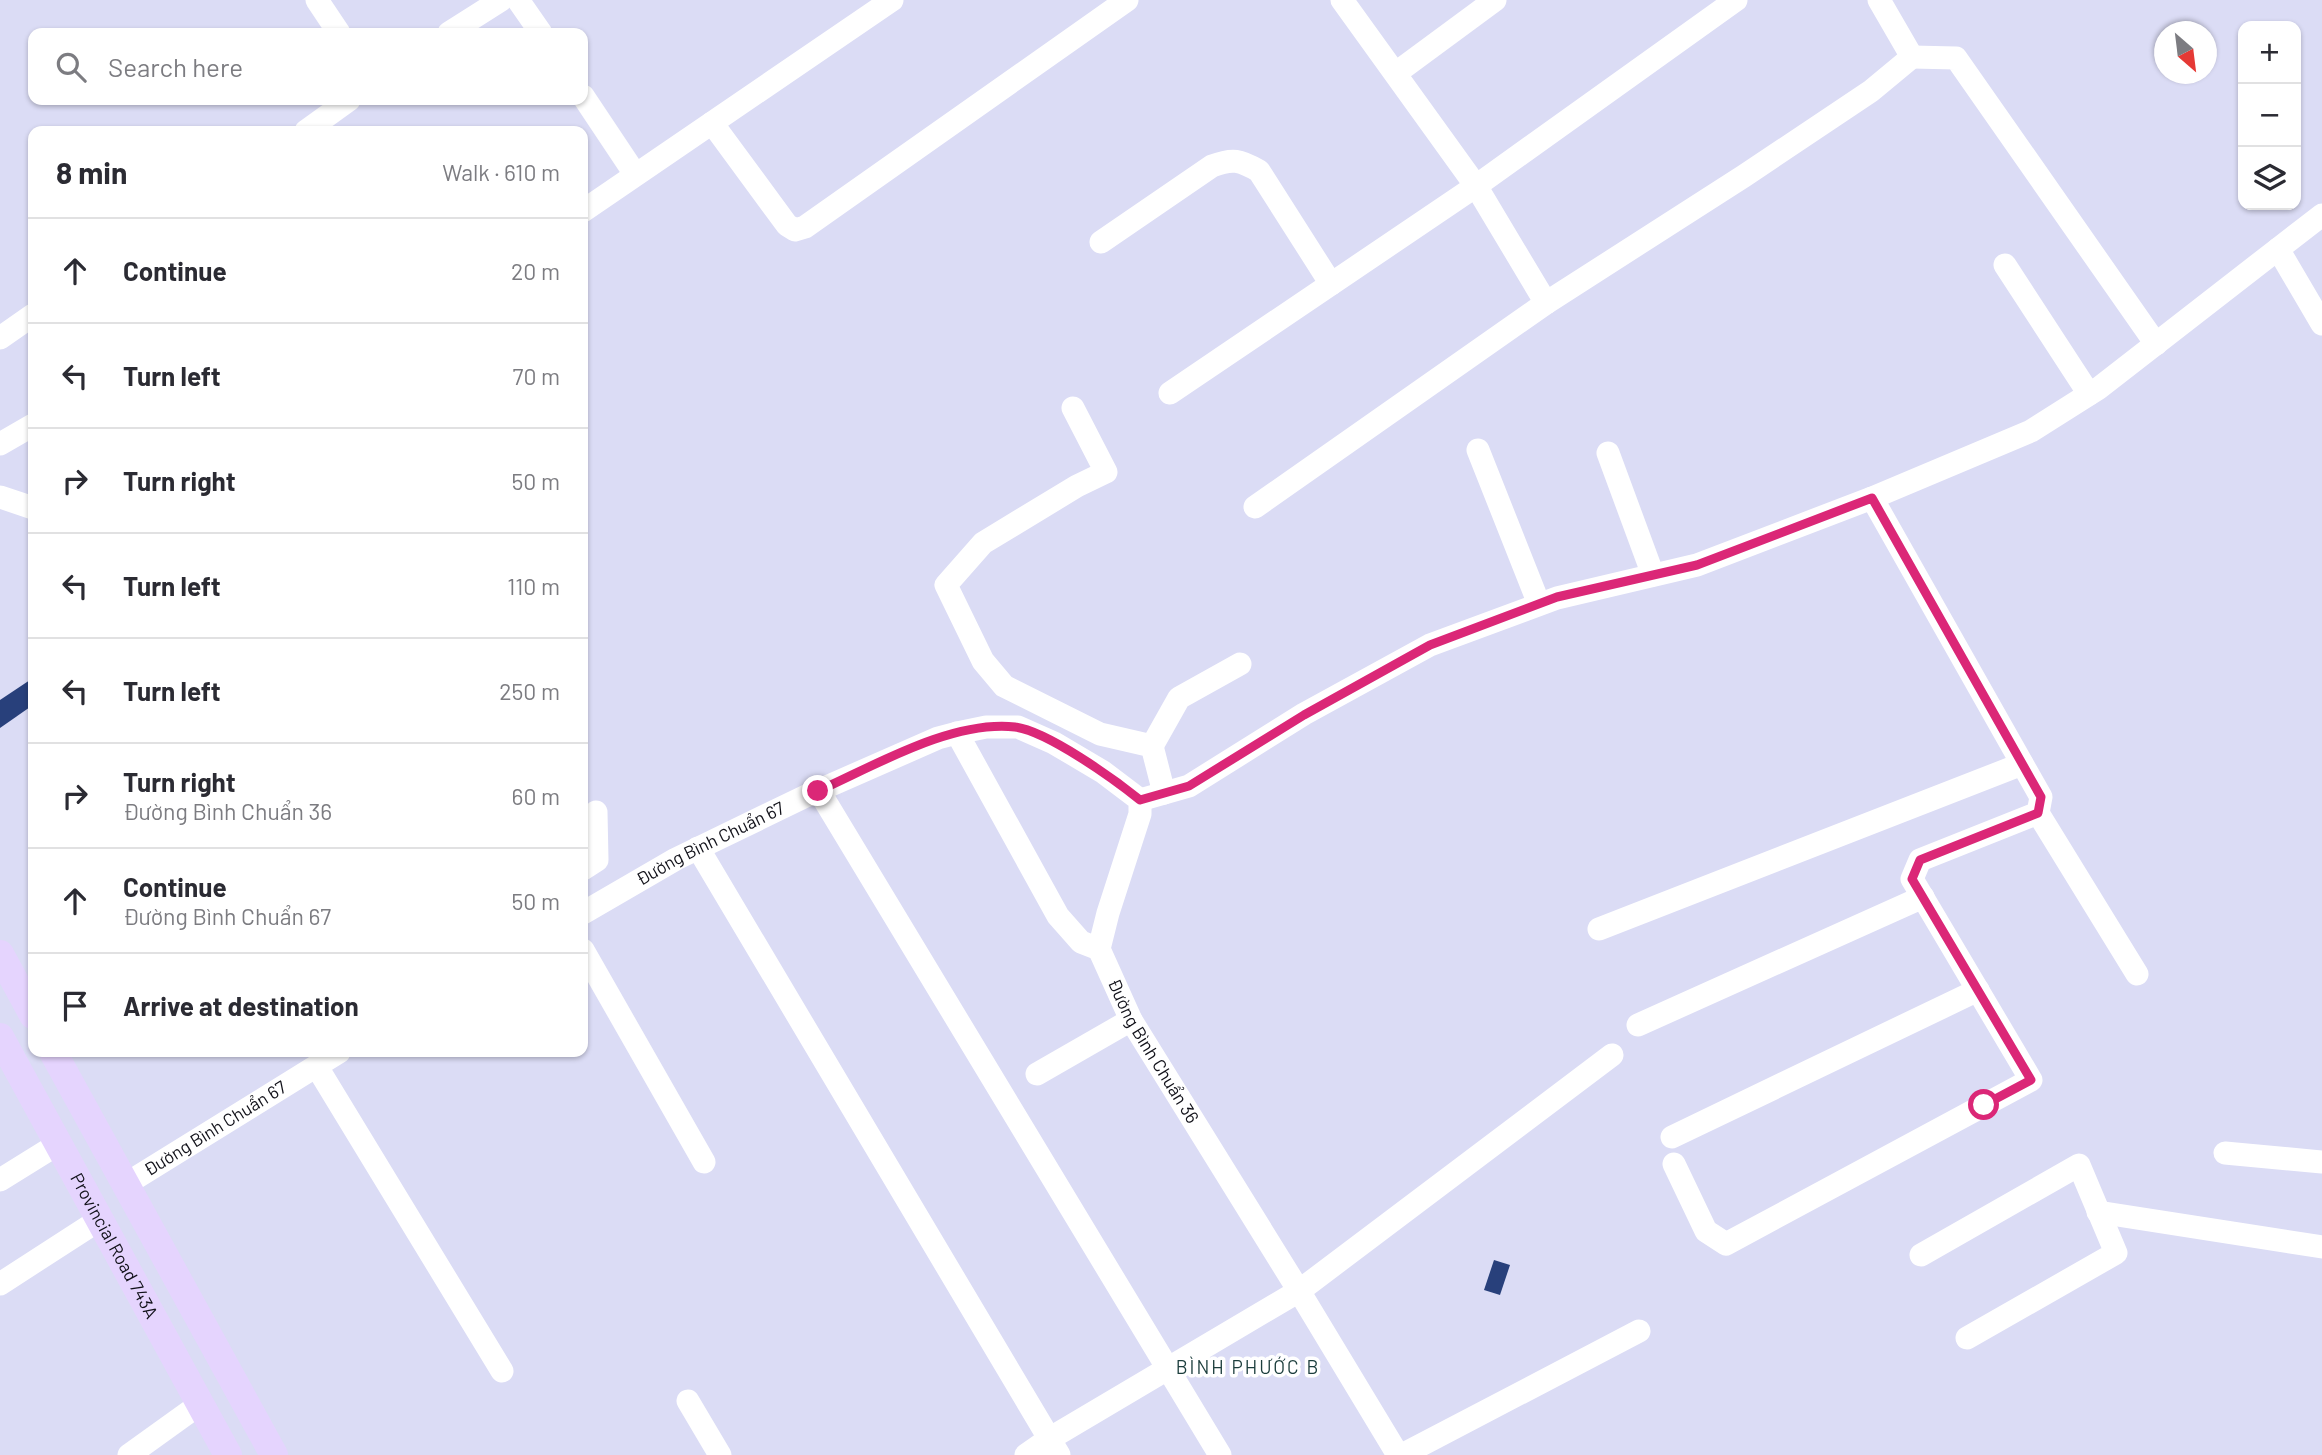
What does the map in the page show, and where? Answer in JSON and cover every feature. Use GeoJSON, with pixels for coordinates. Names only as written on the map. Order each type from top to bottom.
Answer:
{"type":"FeatureCollection","features":[{"type":"Feature","properties":{"kind":"main road"},"geometry":{"type":"LineString","coordinates":[[0,954],[28,1006]]}},
{"type":"Feature","properties":{"kind":"main road","name":"Provincial Road 743A"},"geometry":{"type":"LineString","coordinates":[[0,1037],[228,1455]]}},
{"type":"Feature","properties":{"kind":"main road"},"geometry":{"type":"LineString","coordinates":[[56,1057],[274,1455]]}},
{"type":"Feature","properties":{"kind":"street"},"geometry":{"type":"LineString","coordinates":[[317,0],[336,28]]}},
{"type":"Feature","properties":{"kind":"street"},"geometry":{"type":"LineString","coordinates":[[457,28],[501,0]]}},
{"type":"Feature","properties":{"kind":"street"},"geometry":{"type":"LineString","coordinates":[[518,0],[538,28]]}},
{"type":"Feature","properties":{"kind":"street"},"geometry":{"type":"LineString","coordinates":[[588,207],[892,0]]}},
{"type":"Feature","properties":{"kind":"street"},"geometry":{"type":"LineString","coordinates":[[712,123],[787,225],[795,230],[805,228],[1127,0]]}},
{"type":"Feature","properties":{"kind":"street"},"geometry":{"type":"LineString","coordinates":[[1342,0],[1476,186],[1546,303]]}},
{"type":"Feature","properties":{"kind":"street"},"geometry":{"type":"LineString","coordinates":[[1396,73],[1496,0]]}},
{"type":"Feature","properties":{"kind":"street"},"geometry":{"type":"LineString","coordinates":[[1170,393],[1476,186],[1736,0]]}},
{"type":"Feature","properties":{"kind":"street"},"geometry":{"type":"LineString","coordinates":[[1880,0],[1912,57]]}},
{"type":"Feature","properties":{"kind":"street"},"geometry":{"type":"LineString","coordinates":[[1255,507],[1546,303],[1871,91],[1912,57],[1956,58],[2156,344]]}},
{"type":"Feature","properties":{"kind":"street"},"geometry":{"type":"LineString","coordinates":[[588,104],[635,174]]}},
{"type":"Feature","properties":{"kind":"street"},"geometry":{"type":"LineString","coordinates":[[313,126],[342,105]]}},
{"type":"Feature","properties":{"kind":"street"},"geometry":{"type":"LineString","coordinates":[[1101,242],[1212,166],[1226,161],[1242,161],[1259,171],[1331,284]]}},
{"type":"Feature","properties":{"kind":"street"},"geometry":{"type":"LineString","coordinates":[[1140,800],[1189,786],[1304,715],[1430,645],[1557,597],[1697,565],[1872,498],[2031,431],[2089,394],[2322,215]]}},
{"type":"Feature","properties":{"kind":"street"},"geometry":{"type":"LineString","coordinates":[[2278,249],[2322,324]]}},
{"type":"Feature","properties":{"kind":"street"},"geometry":{"type":"LineString","coordinates":[[2005,265],[2089,394]]}},
{"type":"Feature","properties":{"kind":"street"},"geometry":{"type":"LineString","coordinates":[[0,338],[28,318]]}},
{"type":"Feature","properties":{"kind":"street"},"geometry":{"type":"LineString","coordinates":[[1073,408],[1106,472],[1077,486],[983,543],[946,585],[983,661],[1004,686],[1100,734],[1152,746]]}},
{"type":"Feature","properties":{"kind":"street"},"geometry":{"type":"LineString","coordinates":[[0,444],[28,428]]}},
{"type":"Feature","properties":{"kind":"street"},"geometry":{"type":"LineString","coordinates":[[1478,450],[1539,604]]}},
{"type":"Feature","properties":{"kind":"street"},"geometry":{"type":"LineString","coordinates":[[1608,453],[1653,575]]}},
{"type":"Feature","properties":{"kind":"street"},"geometry":{"type":"LineString","coordinates":[[0,498],[28,506]]}},
{"type":"Feature","properties":{"kind":"street"},"geometry":{"type":"LineString","coordinates":[[1872,498],[2041,797],[2038,813],[2137,974]]}},
{"type":"Feature","properties":{"kind":"street"},"geometry":{"type":"LineString","coordinates":[[1164,793],[1152,746],[1179,698],[1240,664]]}},
{"type":"Feature","properties":{"kind":"street"},"geometry":{"type":"LineString","coordinates":[[986,727],[1018,727],[1054,743],[1093,766],[1140,800],[1140,814],[1108,912],[1099,949],[1080,942],[1058,916],[957,733],[986,727]]}},
{"type":"Feature","properties":{"kind":"street","name":"Đường Bình Chuẩn 67"},"geometry":{"type":"LineString","coordinates":[[588,910],[698,848],[938,737],[957,733]]}},
{"type":"Feature","properties":{"kind":"street"},"geometry":{"type":"LineString","coordinates":[[1599,929],[2022,764]]}},
{"type":"Feature","properties":{"kind":"street"},"geometry":{"type":"LineString","coordinates":[[818,791],[1220,1455]]}},
{"type":"Feature","properties":{"kind":"street"},"geometry":{"type":"LineString","coordinates":[[588,866],[597,860],[596,813]]}},
{"type":"Feature","properties":{"kind":"street"},"geometry":{"type":"LineString","coordinates":[[1674,1164],[1706,1231],[1726,1244],[2031,1080],[1912,879],[1920,860],[2038,813]]}},
{"type":"Feature","properties":{"kind":"street"},"geometry":{"type":"LineString","coordinates":[[698,848],[1054,1447]]}},
{"type":"Feature","properties":{"kind":"street"},"geometry":{"type":"LineString","coordinates":[[1639,1025],[1923,897]]}},
{"type":"Feature","properties":{"kind":"street","name":"Đường Bình Chuẩn 36"},"geometry":{"type":"LineString","coordinates":[[1099,949],[1130,1020],[1400,1455]]}},
{"type":"Feature","properties":{"kind":"street"},"geometry":{"type":"LineString","coordinates":[[588,959],[704,1162]]}},
{"type":"Feature","properties":{"kind":"street"},"geometry":{"type":"LineString","coordinates":[[1672,1137],[1978,990]]}},
{"type":"Feature","properties":{"kind":"street"},"geometry":{"type":"LineString","coordinates":[[1037,1074],[1130,1020]]}},
{"type":"Feature","properties":{"kind":"street"},"geometry":{"type":"LineString","coordinates":[[1026,1455],[1054,1447],[1168,1368],[1299,1291],[1612,1055]]}},
{"type":"Feature","properties":{"kind":"street","name":"Đường Bình Chuẩn 67"},"geometry":{"type":"LineString","coordinates":[[126,1184],[332,1057]]}},
{"type":"Feature","properties":{"kind":"street"},"geometry":{"type":"LineString","coordinates":[[317,1067],[502,1371]]}},
{"type":"Feature","properties":{"kind":"street"},"geometry":{"type":"LineString","coordinates":[[0,1180],[58,1144]]}},
{"type":"Feature","properties":{"kind":"street"},"geometry":{"type":"LineString","coordinates":[[2225,1153],[2322,1162]]}},
{"type":"Feature","properties":{"kind":"street"},"geometry":{"type":"LineString","coordinates":[[1922,1255],[2078,1165],[2116,1253],[1967,1338]]}},
{"type":"Feature","properties":{"kind":"street"},"geometry":{"type":"LineString","coordinates":[[2098,1212],[2322,1247]]}},
{"type":"Feature","properties":{"kind":"street"},"geometry":{"type":"LineString","coordinates":[[0,1284],[99,1220]]}},
{"type":"Feature","properties":{"kind":"street"},"geometry":{"type":"LineString","coordinates":[[1400,1455],[1639,1331]]}},
{"type":"Feature","properties":{"kind":"street"},"geometry":{"type":"LineString","coordinates":[[688,1401],[720,1455]]}},
{"type":"Feature","properties":{"kind":"street"},"geometry":{"type":"LineString","coordinates":[[129,1455],[200,1404]]}},
{"type":"Feature","properties":{"kind":"building"},"geometry":{"type":"Polygon","coordinates":[[[28,681],[28,708],[0,728],[0,700],[28,681]]]}},
{"type":"Feature","properties":{"kind":"building"},"geometry":{"type":"Polygon","coordinates":[[[1494,1260],[1510,1265],[1500,1295],[1484,1290],[1494,1260]]]}},
{"type":"Feature","properties":{"kind":"district","name":"BÌNH PHƯỚC B"},"geometry":{"type":"Point","coordinates":[1248,1367]}},
{"type":"Feature","properties":{"kind":"route"},"geometry":{"type":"LineString","coordinates":[[818,791],[938,737],[986,727],[1018,727],[1054,743],[1103,772],[1140,800],[1189,786],[1304,715],[1430,645],[1557,597],[1697,565],[1872,498],[2041,797],[2038,813],[1920,860],[1912,879],[2031,1080],[1984,1105]]}}]}
